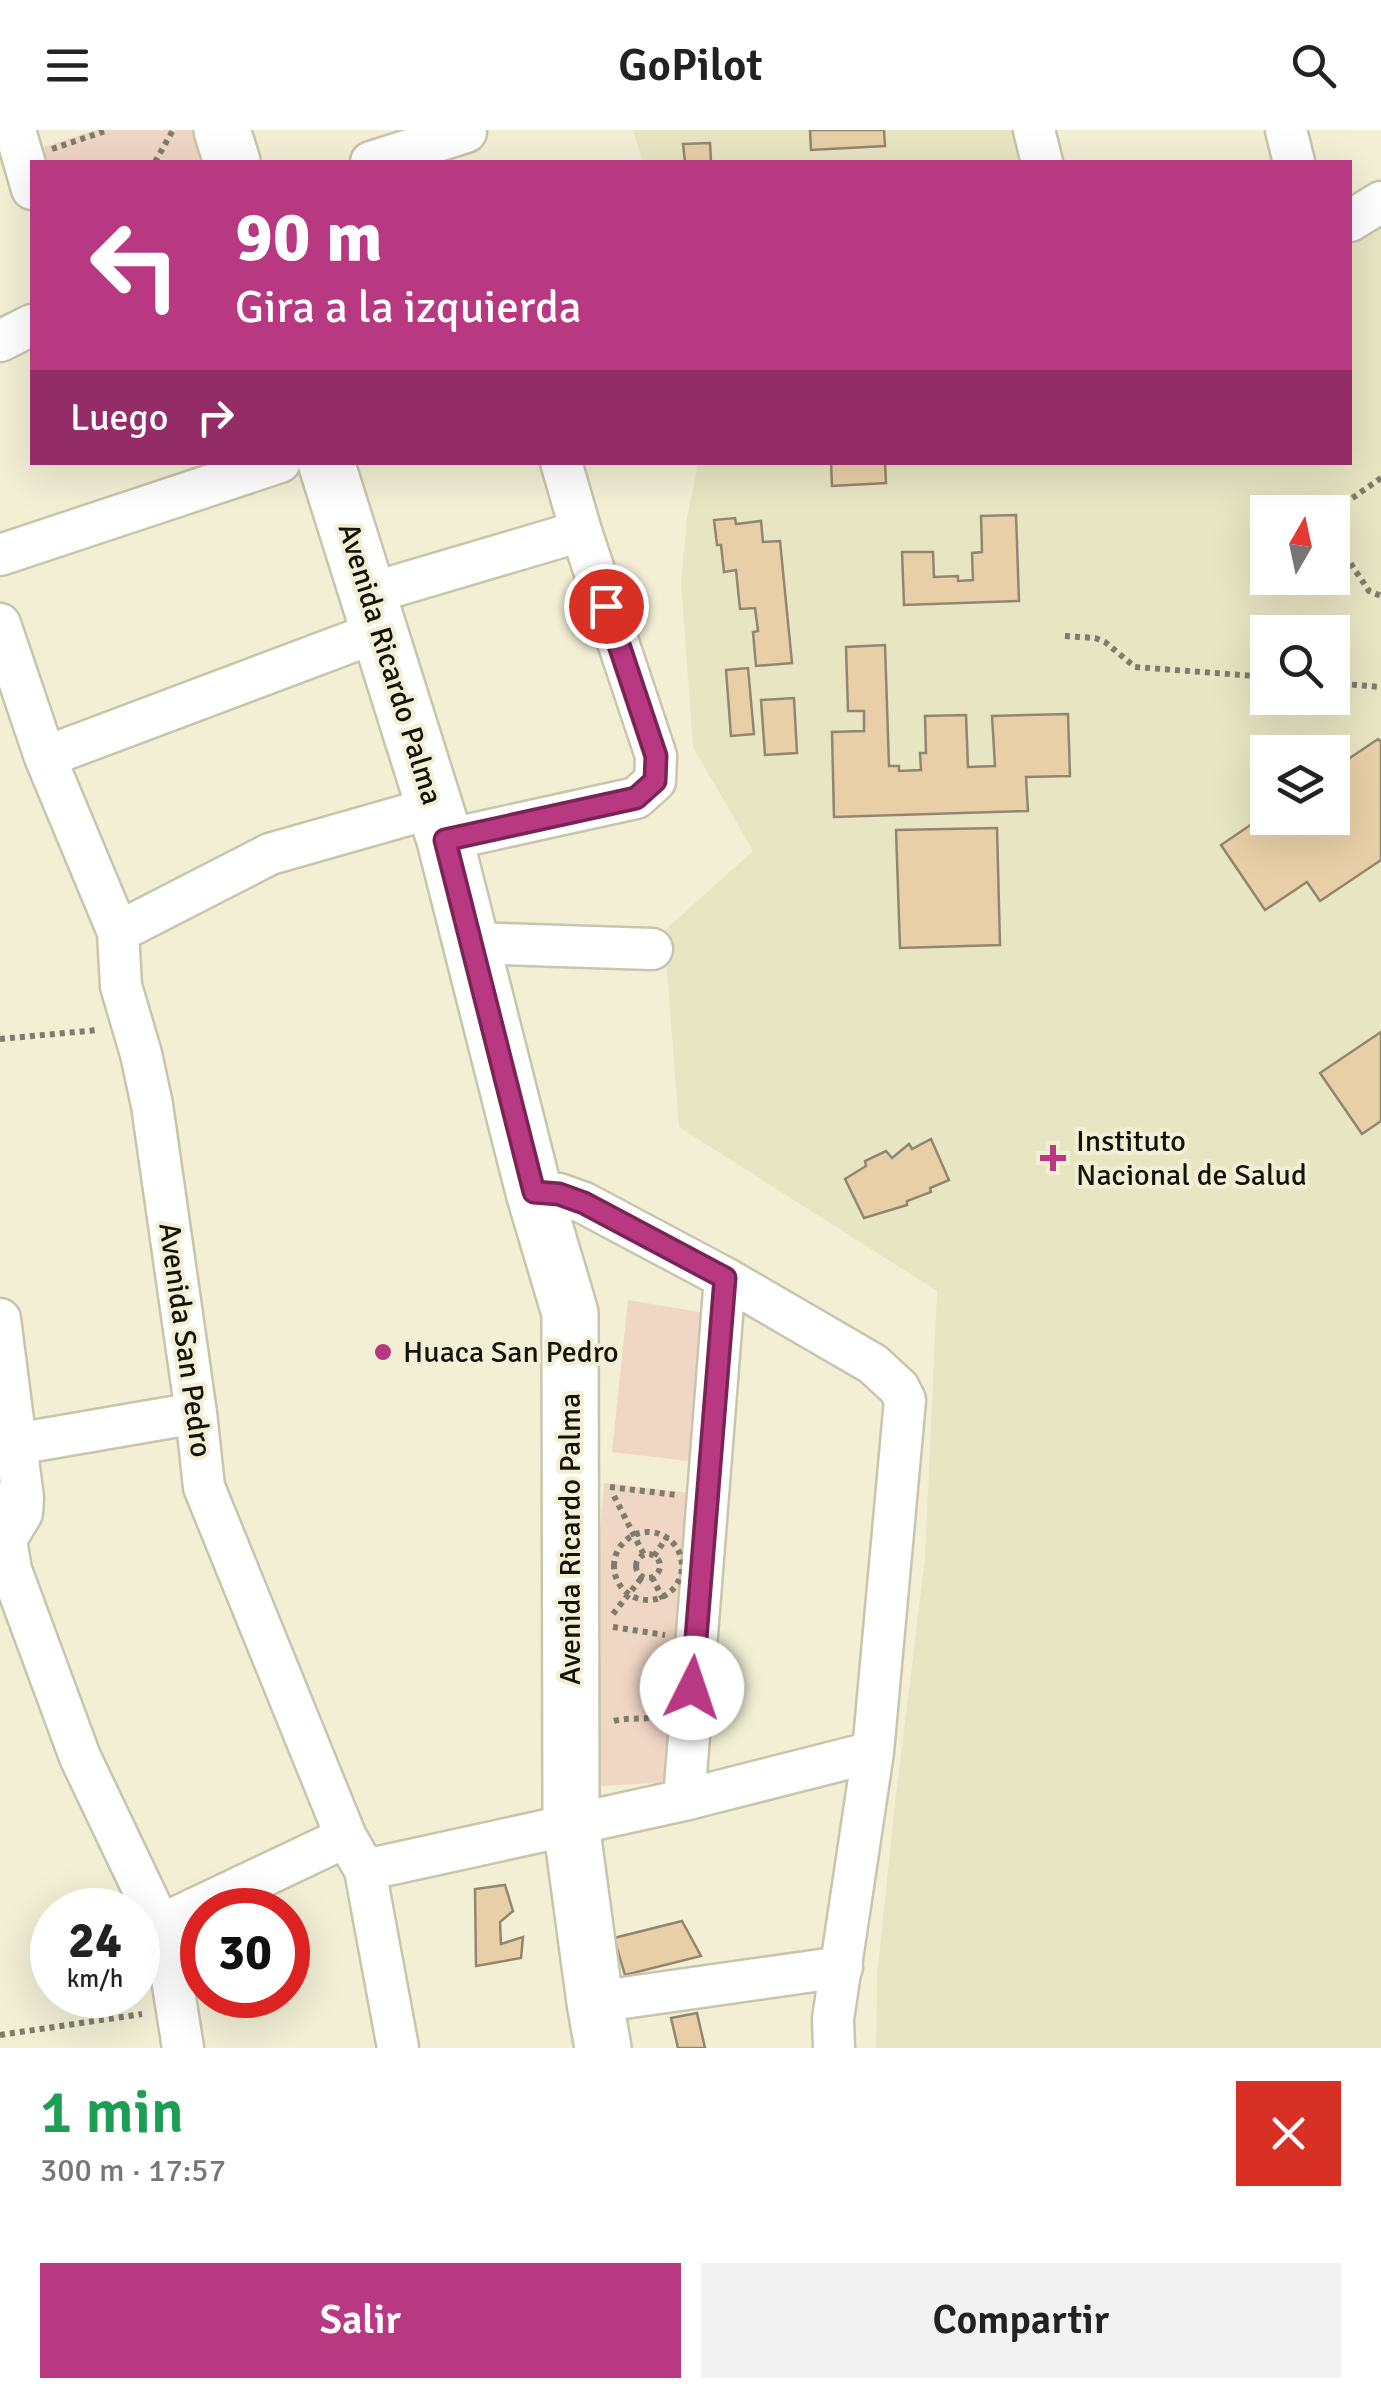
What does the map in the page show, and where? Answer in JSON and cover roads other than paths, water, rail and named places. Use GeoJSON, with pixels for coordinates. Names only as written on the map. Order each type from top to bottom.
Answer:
{"type":"FeatureCollection","features":[{"type":"Feature","properties":{"kind":"street"},"geometry":{"type":"LineString","coordinates":[[222,130],[231,160]]}},
{"type":"Feature","properties":{"kind":"street"},"geometry":{"type":"LineString","coordinates":[[1034,130],[1042,160]]}},
{"type":"Feature","properties":{"kind":"street"},"geometry":{"type":"LineString","coordinates":[[1286,130],[1294,160]]}},
{"type":"Feature","properties":{"kind":"street"},"geometry":{"type":"LineString","coordinates":[[382,160],[469,142]]}},
{"type":"Feature","properties":{"kind":"street"},"geometry":{"type":"LineString","coordinates":[[1352,219],[1381,202]]}},
{"type":"Feature","properties":{"kind":"street"},"geometry":{"type":"LineString","coordinates":[[0,341],[30,326]]}},
{"type":"Feature","properties":{"kind":"street"},"geometry":{"type":"LineString","coordinates":[[0,555],[271,465]]}},
{"type":"Feature","properties":{"kind":"street","name":"Avenida Ricardo Palma"},"geometry":{"type":"LineString","coordinates":[[327,465],[440,824],[534,1192],[570,1313],[571,1824],[599,2025]]}},
{"type":"Feature","properties":{"kind":"street"},"geometry":{"type":"LineString","coordinates":[[118,932],[270,854],[440,824],[636,798],[655,781],[656,756],[562,465]]}},
{"type":"Feature","properties":{"kind":"street"},"geometry":{"type":"LineString","coordinates":[[45,756],[374,612],[581,531]]}},
{"type":"Feature","properties":{"kind":"street","name":"Avenida San Pedro"},"geometry":{"type":"LineString","coordinates":[[0,624],[45,756],[118,932],[121,986],[152,1104],[204,1487],[355,1853],[398,2048]]}},
{"type":"Feature","properties":{"kind":"street"},"geometry":{"type":"LineString","coordinates":[[471,943],[652,949]]}},
{"type":"Feature","properties":{"kind":"street"},"geometry":{"type":"LineString","coordinates":[[534,1192],[559,1194],[584,1203],[725,1278],[873,1364],[899,1388],[905,1400],[874,1752],[833,2019],[834,2048]]}},
{"type":"Feature","properties":{"kind":"street"},"geometry":{"type":"LineString","coordinates":[[684,1800],[725,1278]]}},
{"type":"Feature","properties":{"kind":"street"},"geometry":{"type":"LineString","coordinates":[[0,1320],[23,1498],[22,1514],[4,1551],[80,1757],[142,1888]]}},
{"type":"Feature","properties":{"kind":"street"},"geometry":{"type":"LineString","coordinates":[[16,1444],[196,1413]]}},
{"type":"Feature","properties":{"kind":"street"},"geometry":{"type":"LineString","coordinates":[[183,2048],[160,1925],[355,1853],[571,1824],[874,1752]]}},
{"type":"Feature","properties":{"kind":"street"},"geometry":{"type":"LineString","coordinates":[[599,2025],[842,1967]]}},
{"type":"Feature","properties":{"kind":"place","name":"Instituto Nacional de Salud"},"geometry":{"type":"Point","coordinates":[1053,1158]}},
{"type":"Feature","properties":{"kind":"place","name":"Huaca San Pedro"},"geometry":{"type":"Point","coordinates":[383,1352]}}]}
